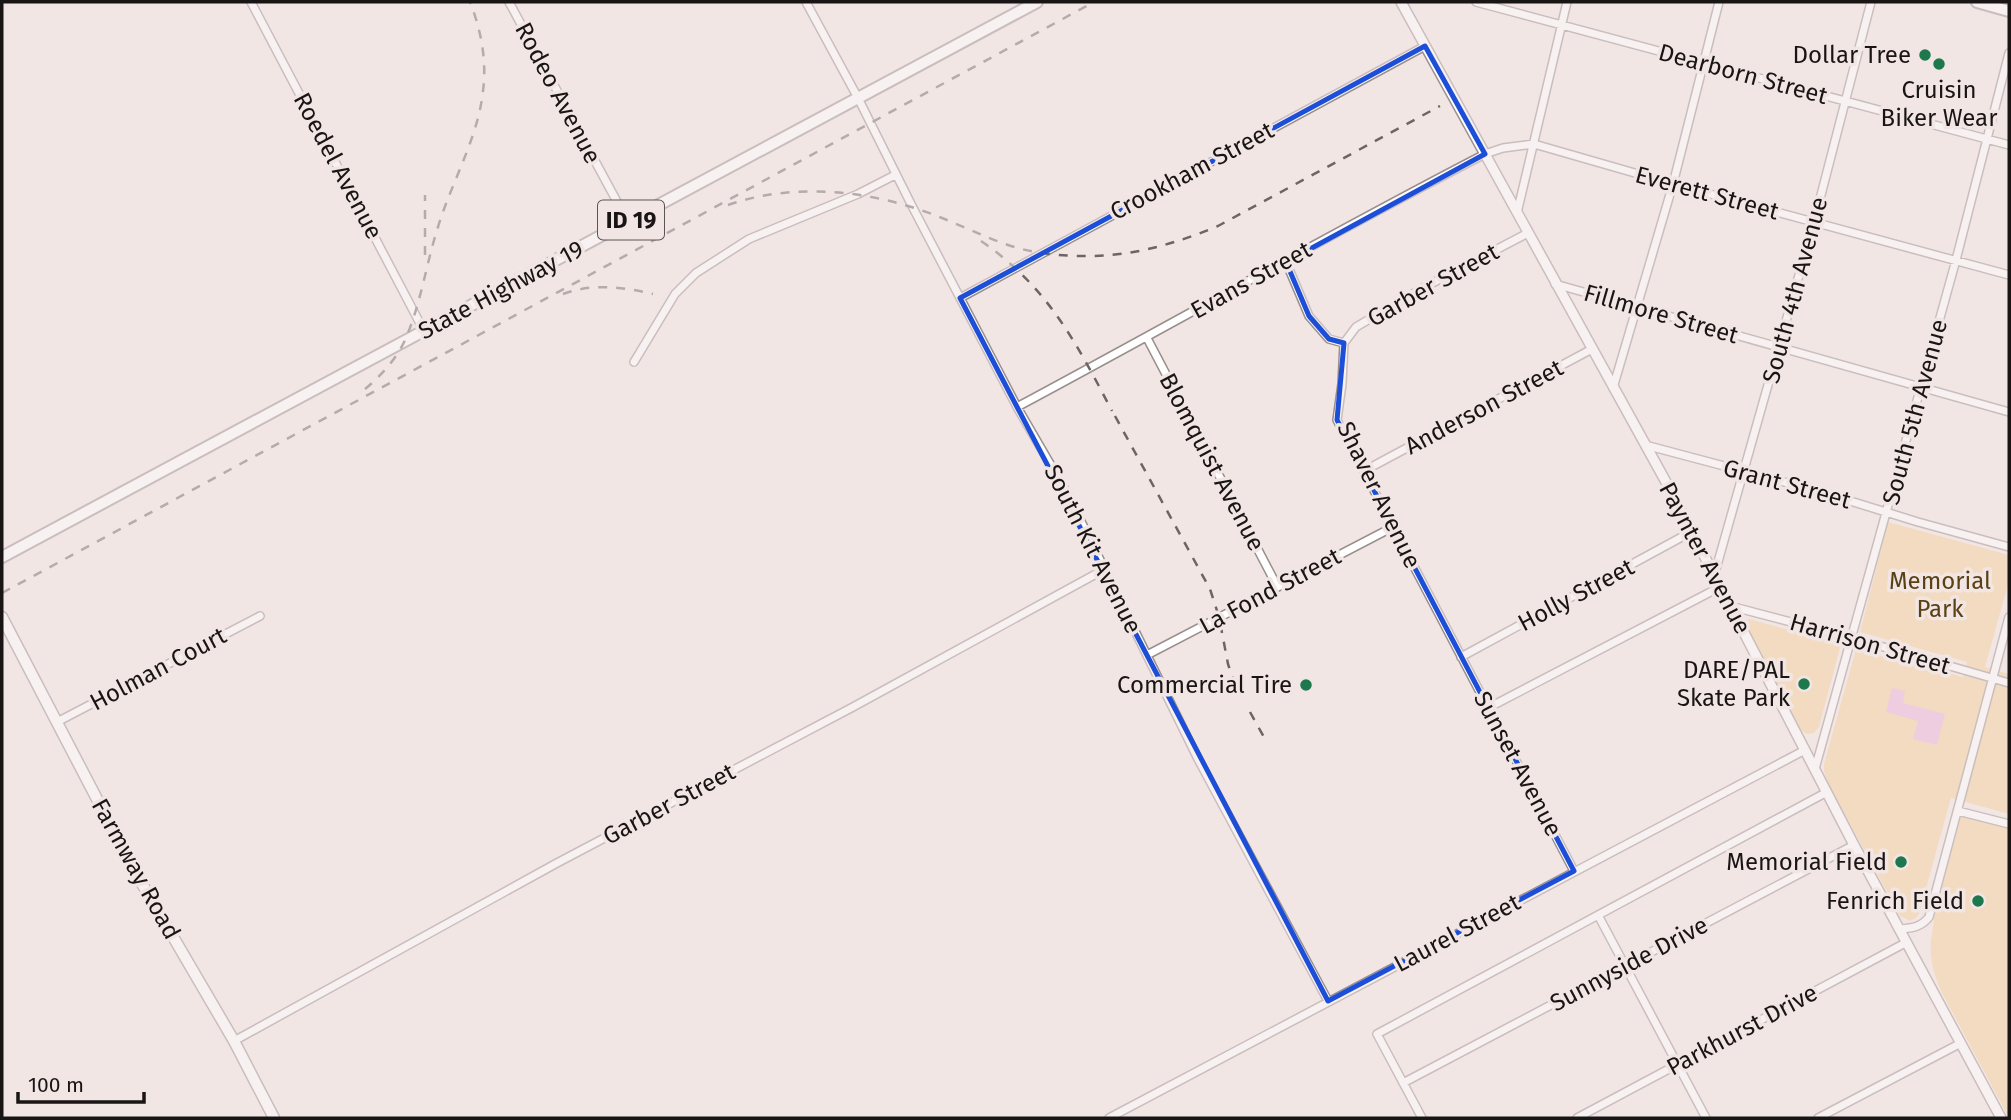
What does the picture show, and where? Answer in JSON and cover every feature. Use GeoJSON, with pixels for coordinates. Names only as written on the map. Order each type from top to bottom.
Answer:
{"type":"FeatureCollection","features":[{"type":"Feature","properties":{"kind":"main road","name":"State Highway 19"},"geometry":{"type":"LineString","coordinates":[[2,557],[1037,2]]}},
{"type":"Feature","properties":{"kind":"main road"},"geometry":{"type":"LineString","coordinates":[[1977,2],[2009,10]]}},
{"type":"Feature","properties":{"kind":"main road","name":"Farmway Road"},"geometry":{"type":"LineString","coordinates":[[2,617],[134,870],[234,1041],[274,1118]]}},
{"type":"Feature","properties":{"kind":"street","name":"Roedel Avenue"},"geometry":{"type":"LineString","coordinates":[[251,2],[424,331]]}},
{"type":"Feature","properties":{"kind":"street","name":"Rodeo Avenue"},"geometry":{"type":"LineString","coordinates":[[509,2],[628,222]]}},
{"type":"Feature","properties":{"kind":"street","name":"South Kit Avenue"},"geometry":{"type":"LineString","coordinates":[[806,2],[1017,407],[1067,493],[1198,759],[1328,1001]]}},
{"type":"Feature","properties":{"kind":"street","name":"Paynter Avenue"},"geometry":{"type":"LineString","coordinates":[[1401,2],[1645,445],[1854,845],[2001,1118]]}},
{"type":"Feature","properties":{"kind":"street","name":"Dearborn Street"},"geometry":{"type":"LineString","coordinates":[[1476,2],[2009,145]]}},
{"type":"Feature","properties":{"kind":"street"},"geometry":{"type":"LineString","coordinates":[[1517,214],[1567,2]]}},
{"type":"Feature","properties":{"kind":"street"},"geometry":{"type":"LineString","coordinates":[[1613,388],[1673,184],[1719,2]]}},
{"type":"Feature","properties":{"kind":"street","name":"South 4th Avenue"},"geometry":{"type":"LineString","coordinates":[[1714,576],[1780,348],[1871,2]]}},
{"type":"Feature","properties":{"kind":"street","name":"Crookham Street"},"geometry":{"type":"LineString","coordinates":[[960,298],[1424,46]]}},
{"type":"Feature","properties":{"kind":"street","name":"South 5th Avenue"},"geometry":{"type":"LineString","coordinates":[[1815,769],[1956,260],[2009,53]]}},
{"type":"Feature","properties":{"kind":"street","name":"Everett Street"},"geometry":{"type":"LineString","coordinates":[[1485,154],[1503,148],[1534,144],[2009,275]]}},
{"type":"Feature","properties":{"kind":"street","name":"Evans Street"},"geometry":{"type":"LineString","coordinates":[[1017,407],[1485,154]]}},
{"type":"Feature","properties":{"kind":"street"},"geometry":{"type":"LineString","coordinates":[[634,362],[675,294],[696,273],[749,239],[858,194],[895,175]]}},
{"type":"Feature","properties":{"kind":"street","name":"Garber Street"},"geometry":{"type":"LineString","coordinates":[[1344,343],[1356,327],[1421,289],[1528,233]]}},
{"type":"Feature","properties":{"kind":"street"},"geometry":{"type":"LineString","coordinates":[[1286,262],[1308,316],[1329,339],[1344,343]]}},
{"type":"Feature","properties":{"kind":"street","name":"Fillmore Street"},"geometry":{"type":"LineString","coordinates":[[1555,284],[2009,412]]}},
{"type":"Feature","properties":{"kind":"street","name":"Blomquist Avenue"},"geometry":{"type":"LineString","coordinates":[[1147,338],[1277,586]]}},
{"type":"Feature","properties":{"kind":"street","name":"Shaver Avenue"},"geometry":{"type":"LineString","coordinates":[[1344,343],[1337,420],[1461,657]]}},
{"type":"Feature","properties":{"kind":"street","name":"Anderson Street"},"geometry":{"type":"LineString","coordinates":[[1375,465],[1592,349]]}},
{"type":"Feature","properties":{"kind":"street","name":"Grant Street"},"geometry":{"type":"LineString","coordinates":[[1645,445],[1818,491],[2009,547]]}},
{"type":"Feature","properties":{"kind":"street","name":"La Fond Street"},"geometry":{"type":"LineString","coordinates":[[1147,655],[1393,527]]}},
{"type":"Feature","properties":{"kind":"street","name":"Holly Street"},"geometry":{"type":"LineString","coordinates":[[1461,657],[1691,532]]}},
{"type":"Feature","properties":{"kind":"street","name":"Garber Street"},"geometry":{"type":"LineString","coordinates":[[234,1041],[557,863],[853,707],[1105,569]]}},
{"type":"Feature","properties":{"kind":"street"},"geometry":{"type":"LineString","coordinates":[[1488,708],[1720,587]]}},
{"type":"Feature","properties":{"kind":"street","name":"Harrison Street"},"geometry":{"type":"LineString","coordinates":[[1730,606],[2009,683]]}},
{"type":"Feature","properties":{"kind":"street","name":"Holman Court"},"geometry":{"type":"LineString","coordinates":[[57,722],[260,615]]}},
{"type":"Feature","properties":{"kind":"street"},"geometry":{"type":"LineString","coordinates":[[1900,929],[1914,928],[1929,917],[2009,617]]}},
{"type":"Feature","properties":{"kind":"street","name":"Sunset Avenue"},"geometry":{"type":"LineString","coordinates":[[1461,657],[1574,872]]}},
{"type":"Feature","properties":{"kind":"street","name":"Laurel Street"},"geometry":{"type":"LineString","coordinates":[[1109,1118],[1805,750]]}},
{"type":"Feature","properties":{"kind":"street"},"geometry":{"type":"LineString","coordinates":[[1422,1118],[1377,1034],[1826,792]]}},
{"type":"Feature","properties":{"kind":"street"},"geometry":{"type":"LineString","coordinates":[[1958,811],[2009,824]]}},
{"type":"Feature","properties":{"kind":"street","name":"Sunnyside Drive"},"geometry":{"type":"LineString","coordinates":[[1403,1083],[1854,845]]}},
{"type":"Feature","properties":{"kind":"street"},"geometry":{"type":"LineString","coordinates":[[1598,915],[1706,1118]]}},
{"type":"Feature","properties":{"kind":"street","name":"Parkhurst Drive"},"geometry":{"type":"LineString","coordinates":[[1577,1118],[1907,942]]}},
{"type":"Feature","properties":{"kind":"street"},"geometry":{"type":"LineString","coordinates":[[1818,1118],[1961,1043]]}},
{"type":"Feature","properties":{"kind":"highlighted area"},"geometry":{"type":"Polygon","coordinates":[[[1425,46],[1485,154],[1286,262],[1309,316],[1329,339],[1344,343],[1337,420],[1574,871],[1328,1001],[960,298],[1425,46]]]}},
{"type":"Feature","properties":{"kind":"green space","name":"Memorial Park"},"geometry":{"type":"Polygon","coordinates":[[[1888,522],[2009,555],[2009,581],[1985,667],[2009,674],[2009,814],[1951,798],[1919,914],[1910,921],[1900,916],[1824,771],[1856,649],[1963,677],[1967,662],[1860,632],[1888,522]]]}},
{"type":"Feature","properties":{"kind":"green space","name":"Memorial Park"},"geometry":{"type":"Polygon","coordinates":[[[1749,619],[1841,644],[1819,727],[1814,733],[1806,734],[1800,729],[1745,625],[1745,621],[1749,619]]]}},
{"type":"Feature","properties":{"kind":"green space"},"geometry":{"type":"Polygon","coordinates":[[[1961,816],[2009,829],[2009,1118],[1941,991],[1931,960],[1934,917],[1961,816]]]}},
{"type":"Feature","properties":{"kind":"shaded area"},"geometry":{"type":"Polygon","coordinates":[[[1892,688],[1905,691],[1903,703],[1945,714],[1937,745],[1913,739],[1918,721],[1886,712],[1892,688]]]}},
{"type":"Feature","properties":{"kind":"railway"},"geometry":{"type":"LineString","coordinates":[[365,389],[388,366],[405,340],[438,227],[476,126],[483,91],[484,57],[470,2]]}},
{"type":"Feature","properties":{"kind":"railway"},"geometry":{"type":"LineString","coordinates":[[2,593],[1094,2]]}},
{"type":"Feature","properties":{"kind":"railway"},"geometry":{"type":"LineString","coordinates":[[728,205],[781,193],[836,192],[890,201],[917,209],[1028,251],[1088,256],[1132,252],[1174,242],[1218,226],[1440,106]]}},
{"type":"Feature","properties":{"kind":"railway"},"geometry":{"type":"LineString","coordinates":[[425,195],[425,255]]}},
{"type":"Feature","properties":{"kind":"railway"},"geometry":{"type":"LineString","coordinates":[[981,241],[1004,258],[1042,296],[1072,339],[1112,411]]}},
{"type":"Feature","properties":{"kind":"railway"},"geometry":{"type":"LineString","coordinates":[[563,294],[585,288],[608,287],[653,294]]}},
{"type":"Feature","properties":{"kind":"railway"},"geometry":{"type":"LineString","coordinates":[[1115,416],[1210,589],[1234,682]]}},
{"type":"Feature","properties":{"kind":"railway"},"geometry":{"type":"LineString","coordinates":[[1250,712],[1265,739]]}},
{"type":"Feature","properties":{"kind":"place","name":"Dollar Tree"},"geometry":{"type":"Point","coordinates":[1925,55]}},
{"type":"Feature","properties":{"kind":"place","name":"Cruisin Biker Wear"},"geometry":{"type":"Point","coordinates":[1939,64]}},
{"type":"Feature","properties":{"kind":"place","name":"DARE/PAL Skate Park"},"geometry":{"type":"Point","coordinates":[1804,684]}},
{"type":"Feature","properties":{"kind":"place","name":"Commercial Tire"},"geometry":{"type":"Point","coordinates":[1306,685]}},
{"type":"Feature","properties":{"kind":"place","name":"Memorial Field"},"geometry":{"type":"Point","coordinates":[1901,862]}},
{"type":"Feature","properties":{"kind":"place","name":"Fenrich Field"},"geometry":{"type":"Point","coordinates":[1978,901]}}]}
